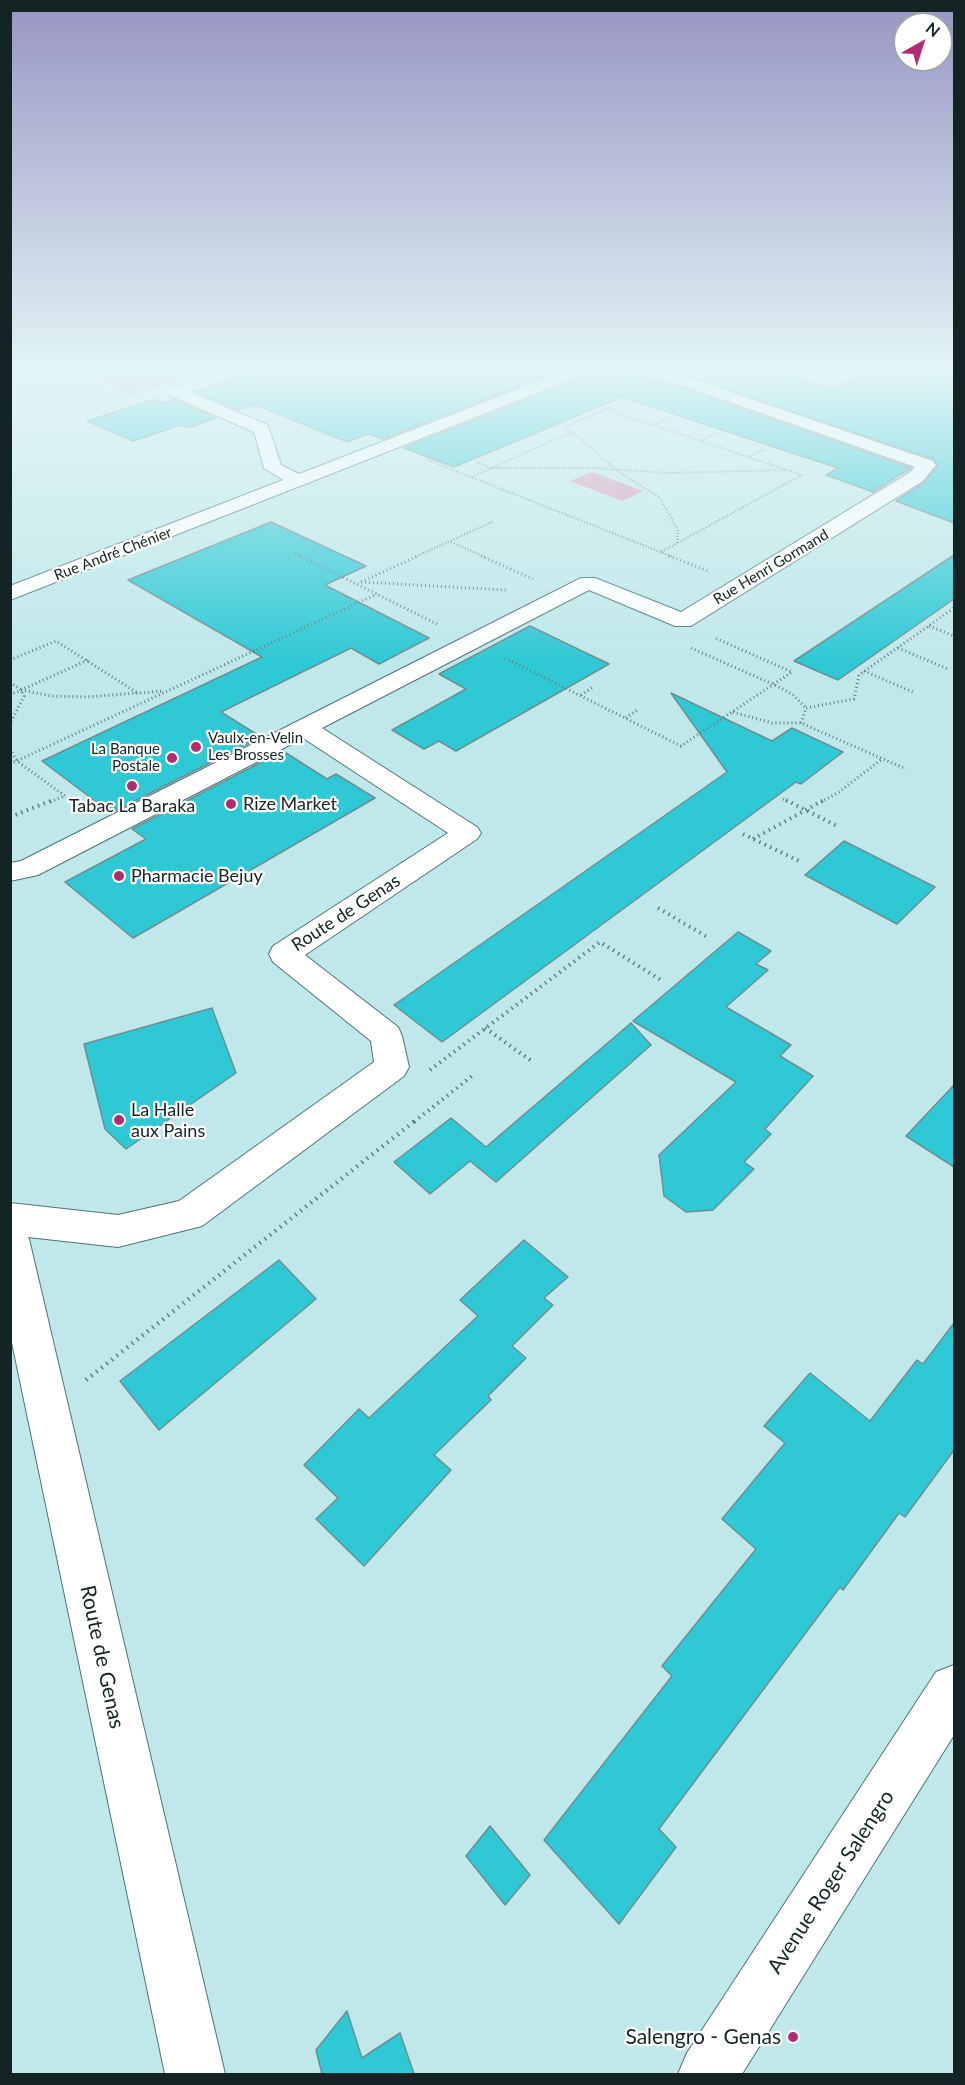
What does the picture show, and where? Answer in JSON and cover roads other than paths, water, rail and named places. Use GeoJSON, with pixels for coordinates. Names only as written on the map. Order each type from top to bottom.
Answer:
{"type":"FeatureCollection","features":[{"type":"Feature","properties":{"kind":"street"},"geometry":{"type":"LineString","coordinates":[[273,466],[299,481]]}},
{"type":"Feature","properties":{"kind":"street","name":"Rue André Chénier"},"geometry":{"type":"LineString","coordinates":[[10,594],[336,466]]}},
{"type":"Feature","properties":{"kind":"street","name":"Rue Henri Gormand"},"geometry":{"type":"LineString","coordinates":[[303,727],[588,582],[683,621],[935,466]]}},
{"type":"Feature","properties":{"kind":"street"},"geometry":{"type":"LineString","coordinates":[[10,872],[28,869],[303,727]]}},
{"type":"Feature","properties":{"kind":"street","name":"Route de Genas"},"geometry":{"type":"LineString","coordinates":[[10,1219],[118,1231],[189,1215],[392,1067],[386,1036],[284,954],[467,833],[303,727]]}},
{"type":"Feature","properties":{"kind":"street","name":"Route de Genas"},"geometry":{"type":"LineString","coordinates":[[10,1239],[195,2074]]}},
{"type":"Feature","properties":{"kind":"street","name":"Avenue Roger Salengro"},"geometry":{"type":"LineString","coordinates":[[708,2074],[954,1690]]}},
{"type":"Feature","properties":{"kind":"place","name":"Vaulx-en-Velin Les Brosses"},"geometry":{"type":"Point","coordinates":[196,747]}},
{"type":"Feature","properties":{"kind":"place","name":"La Banque Postale"},"geometry":{"type":"Point","coordinates":[172,758]}},
{"type":"Feature","properties":{"kind":"place","name":"Tabac La Baraka"},"geometry":{"type":"Point","coordinates":[132,786]}},
{"type":"Feature","properties":{"kind":"place","name":"Rize Market"},"geometry":{"type":"Point","coordinates":[231,804]}},
{"type":"Feature","properties":{"kind":"place","name":"Pharmacie Bejuy"},"geometry":{"type":"Point","coordinates":[119,876]}},
{"type":"Feature","properties":{"kind":"place","name":"La Halle aux Pains"},"geometry":{"type":"Point","coordinates":[119,1120]}},
{"type":"Feature","properties":{"kind":"place","name":"Salengro - Genas"},"geometry":{"type":"Point","coordinates":[793,2037]}}]}
